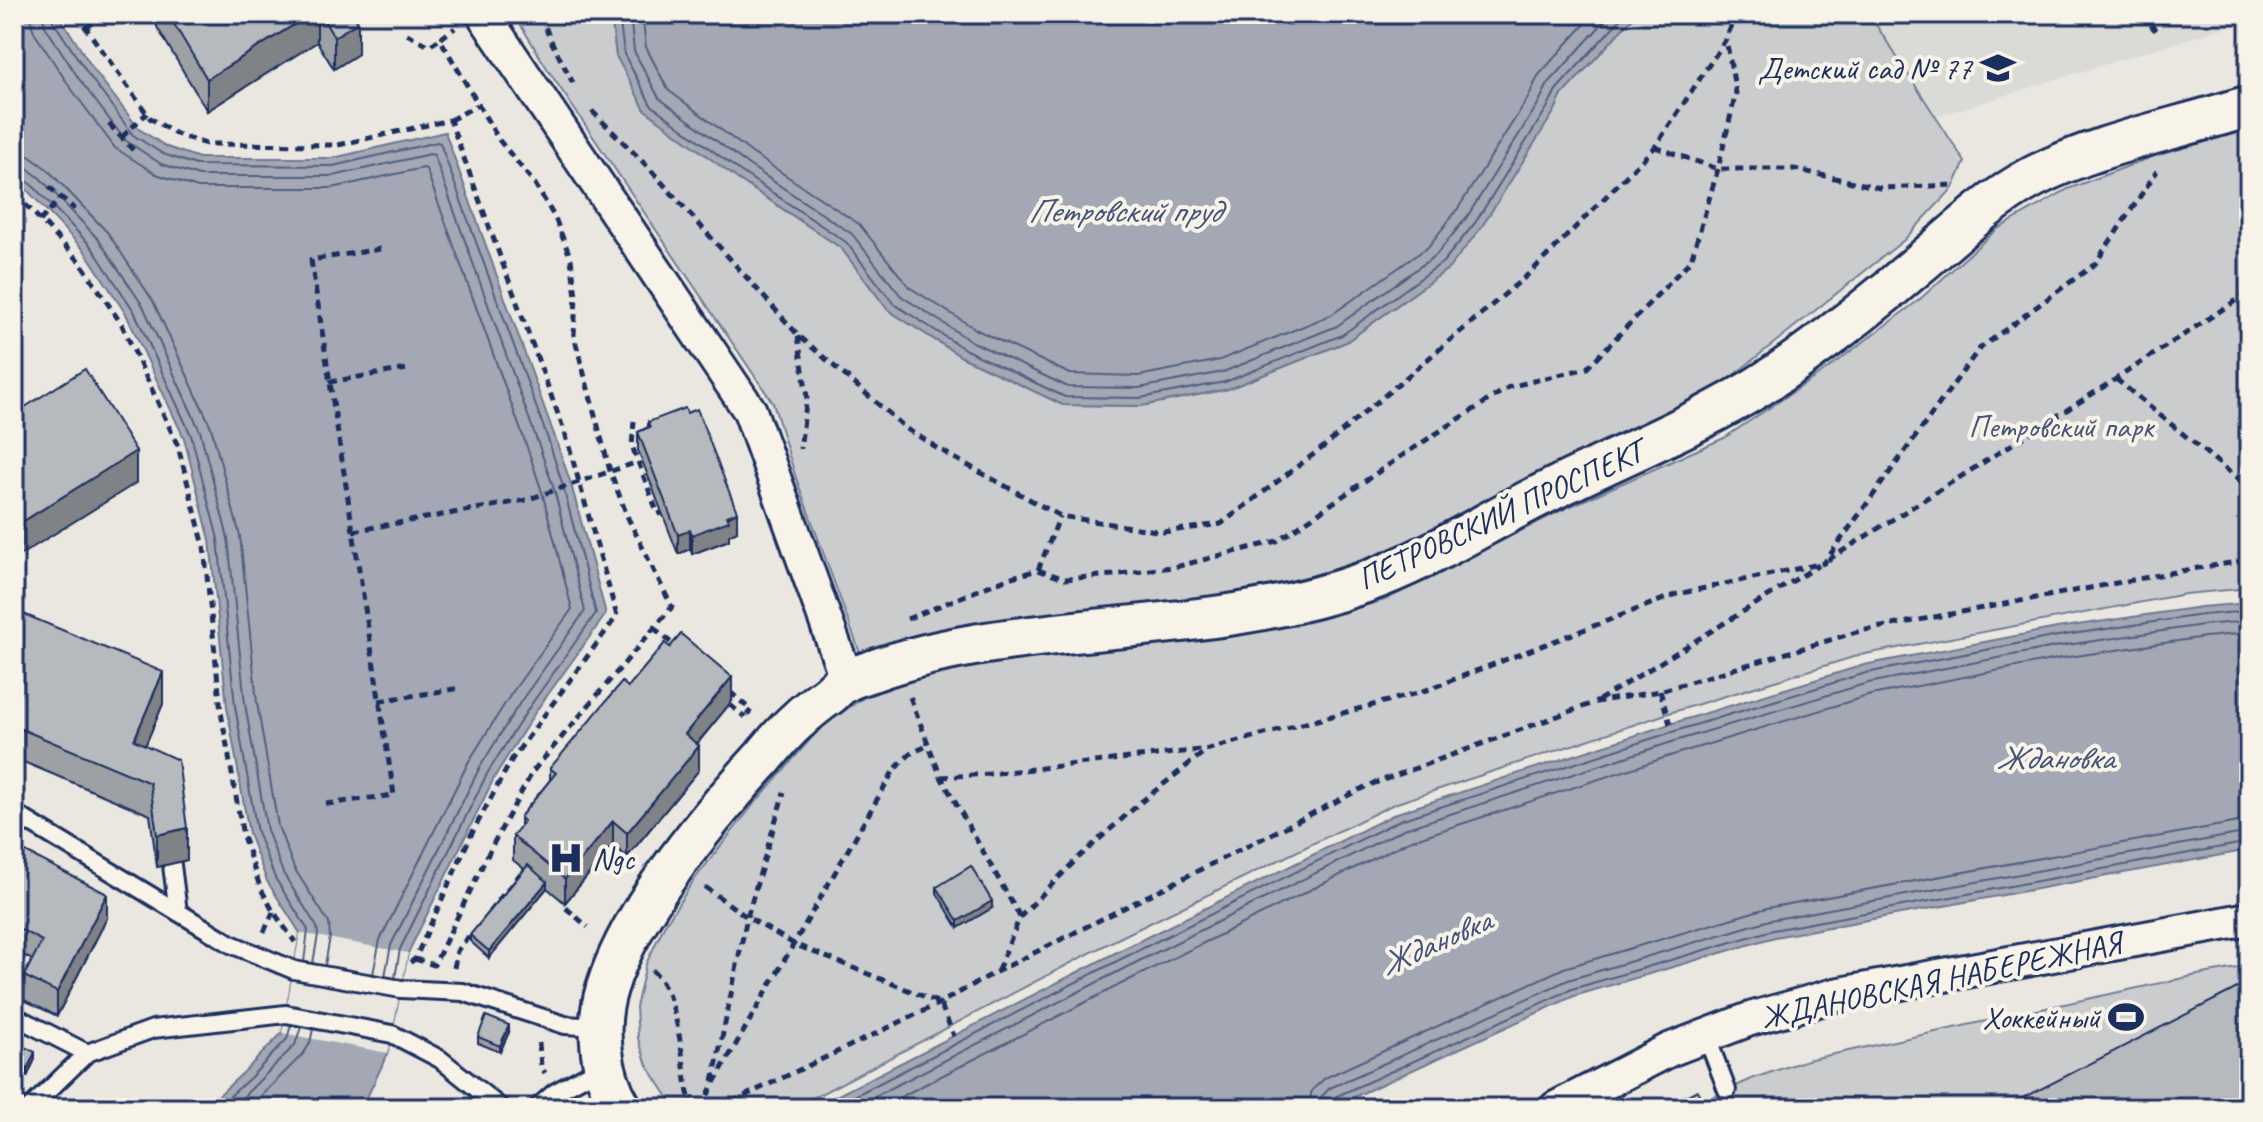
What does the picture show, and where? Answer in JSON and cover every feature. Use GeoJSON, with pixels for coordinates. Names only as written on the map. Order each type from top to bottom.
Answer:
{"type":"FeatureCollection","features":[{"type":"Feature","properties":{"kind":"street"},"geometry":{"type":"LineString","coordinates":[[471,20],[750,411],[847,680]]}},
{"type":"Feature","properties":{"kind":"street","name":"ПЕТРОВСКИЙ ПРОСПЕКТ"},"geometry":{"type":"LineString","coordinates":[[602,1046],[606,991],[622,949],[649,903],[736,787],[796,721],[847,680],[912,657],[969,645],[1033,635],[1252,612],[1364,583],[1415,562],[1549,491],[1729,405],[1784,370],[1856,317],[1982,210],[2031,178],[2086,155],[2249,106]]}},
{"type":"Feature","properties":{"kind":"street","name":"ЖДАНОВСКАЯ НАБЕРЕЖНАЯ"},"geometry":{"type":"LineString","coordinates":[[1556,1108],[1669,1050],[1706,1035],[1835,995],[2249,919]]}},
{"type":"Feature","properties":{"kind":"street"},"geometry":{"type":"LineString","coordinates":[[602,1046],[615,1098],[621,1108]]}},
{"type":"Feature","properties":{"kind":"lane"},"geometry":{"type":"LineString","coordinates":[[14,813],[231,944],[294,970],[401,989],[463,992],[565,1025],[602,1046],[537,1108]]}},
{"type":"Feature","properties":{"kind":"lane"},"geometry":{"type":"LineString","coordinates":[[166,820],[178,912]]}},
{"type":"Feature","properties":{"kind":"lane"},"geometry":{"type":"LineString","coordinates":[[30,1108],[87,1053],[153,1029],[286,1014],[392,1034],[440,1059],[501,1108]]}},
{"type":"Feature","properties":{"kind":"lane"},"geometry":{"type":"LineString","coordinates":[[14,1016],[87,1053]]}},
{"type":"Feature","properties":{"kind":"lane"},"geometry":{"type":"LineString","coordinates":[[1706,1035],[1727,1090]]}},
{"type":"Feature","properties":{"kind":"path"},"geometry":{"type":"LineString","coordinates":[[76,14],[150,118],[176,134],[206,144],[338,145],[450,120],[478,105]]}},
{"type":"Feature","properties":{"kind":"path"},"geometry":{"type":"LineString","coordinates":[[86,28],[105,14]]}},
{"type":"Feature","properties":{"kind":"path"},"geometry":{"type":"LineString","coordinates":[[541,14],[549,37],[580,93]]}},
{"type":"Feature","properties":{"kind":"path"},"geometry":{"type":"LineString","coordinates":[[587,104],[649,168],[798,335],[907,429],[1060,516],[1163,532],[1221,524],[1326,445],[1531,272],[1655,147],[1726,39],[1736,14]]}},
{"type":"Feature","properties":{"kind":"path"},"geometry":{"type":"LineString","coordinates":[[2142,14],[2154,29],[2173,14]]}},
{"type":"Feature","properties":{"kind":"path"},"geometry":{"type":"LineString","coordinates":[[407,34],[429,46],[471,20]]}},
{"type":"Feature","properties":{"kind":"path"},"geometry":{"type":"LineString","coordinates":[[415,959],[434,965],[492,846],[533,771],[672,607],[628,518],[610,471],[574,336],[576,296],[571,259],[555,218],[535,184],[499,140],[440,39]]}},
{"type":"Feature","properties":{"kind":"path"},"geometry":{"type":"LineString","coordinates":[[1060,516],[1038,570],[1065,579],[1179,566],[1277,541],[1509,387],[1587,368],[1691,260],[1736,93],[1726,39]]}},
{"type":"Feature","properties":{"kind":"path"},"geometry":{"type":"LineString","coordinates":[[122,137],[147,113]]}},
{"type":"Feature","properties":{"kind":"path"},"geometry":{"type":"LineString","coordinates":[[405,966],[415,959],[471,835],[512,759],[617,616],[566,436],[450,120]]}},
{"type":"Feature","properties":{"kind":"path"},"geometry":{"type":"LineString","coordinates":[[109,124],[133,150]]}},
{"type":"Feature","properties":{"kind":"path"},"geometry":{"type":"LineString","coordinates":[[1655,147],[1718,169],[1794,169],[1880,188],[1956,185]]}},
{"type":"Feature","properties":{"kind":"path"},"geometry":{"type":"LineString","coordinates":[[941,777],[1209,749],[1421,692],[1677,594],[1824,563],[1979,349],[2095,264],[2162,164]]}},
{"type":"Feature","properties":{"kind":"path"},"geometry":{"type":"LineString","coordinates":[[49,187],[75,209]]}},
{"type":"Feature","properties":{"kind":"path"},"geometry":{"type":"LineString","coordinates":[[14,196],[81,263],[122,325],[178,446],[204,546],[221,712],[243,836],[260,887],[298,947]]}},
{"type":"Feature","properties":{"kind":"path"},"geometry":{"type":"LineString","coordinates":[[40,221],[61,197]]}},
{"type":"Feature","properties":{"kind":"path"},"geometry":{"type":"LineString","coordinates":[[326,804],[394,795],[311,260],[386,248]]}},
{"type":"Feature","properties":{"kind":"path"},"geometry":{"type":"LineString","coordinates":[[1596,702],[1824,563],[2249,292]]}},
{"type":"Feature","properties":{"kind":"path"},"geometry":{"type":"LineString","coordinates":[[779,491],[796,478],[807,397],[798,335]]}},
{"type":"Feature","properties":{"kind":"path"},"geometry":{"type":"LineString","coordinates":[[329,382],[407,369]]}},
{"type":"Feature","properties":{"kind":"path"},"geometry":{"type":"LineString","coordinates":[[2116,379],[2249,488]]}},
{"type":"Feature","properties":{"kind":"path"},"geometry":{"type":"LineString","coordinates":[[634,421],[632,446],[658,514],[662,513]]}},
{"type":"Feature","properties":{"kind":"path"},"geometry":{"type":"LineString","coordinates":[[353,531],[526,500],[638,462]]}},
{"type":"Feature","properties":{"kind":"path"},"geometry":{"type":"LineString","coordinates":[[719,1108],[940,1003],[1367,786],[1596,702],[1660,691],[1860,631],[2249,560]]}},
{"type":"Feature","properties":{"kind":"path"},"geometry":{"type":"LineString","coordinates":[[654,628],[679,650]]}},
{"type":"Feature","properties":{"kind":"path"},"geometry":{"type":"LineString","coordinates":[[379,701],[461,688]]}},
{"type":"Feature","properties":{"kind":"path"},"geometry":{"type":"LineString","coordinates":[[1660,691],[1670,724]]}},
{"type":"Feature","properties":{"kind":"path"},"geometry":{"type":"LineString","coordinates":[[729,692],[751,710],[745,717]]}},
{"type":"Feature","properties":{"kind":"path"},"geometry":{"type":"LineString","coordinates":[[730,705],[752,724]]}},
{"type":"Feature","properties":{"kind":"path"},"geometry":{"type":"LineString","coordinates":[[574,721],[583,728]]}},
{"type":"Feature","properties":{"kind":"path"},"geometry":{"type":"LineString","coordinates":[[702,1108],[894,770],[910,754],[929,745]]}},
{"type":"Feature","properties":{"kind":"path"},"geometry":{"type":"LineString","coordinates":[[998,971],[1020,917],[1089,848],[1209,749]]}},
{"type":"Feature","properties":{"kind":"path"},"geometry":{"type":"LineString","coordinates":[[712,1086],[747,917],[785,789]]}},
{"type":"Feature","properties":{"kind":"path"},"geometry":{"type":"LineString","coordinates":[[484,918],[520,874]]}},
{"type":"Feature","properties":{"kind":"path"},"geometry":{"type":"LineString","coordinates":[[694,880],[747,917],[794,944],[940,1003],[954,1036]]}},
{"type":"Feature","properties":{"kind":"path"},"geometry":{"type":"LineString","coordinates":[[566,908],[588,927]]}},
{"type":"Feature","properties":{"kind":"path"},"geometry":{"type":"LineString","coordinates":[[454,969],[457,951],[475,929]]}},
{"type":"Feature","properties":{"kind":"path"},"geometry":{"type":"LineString","coordinates":[[646,964],[660,976],[670,995],[693,1108]]}},
{"type":"Feature","properties":{"kind":"path"},"geometry":{"type":"LineString","coordinates":[[539,1016],[541,1066],[554,1093]]}},
{"type":"Feature","properties":{"kind":"shaded area","name":"Детский сад № 77"},"geometry":{"type":"Polygon","coordinates":[[[1869,14],[2249,14],[2249,20],[1935,117],[1869,14]]]}},
{"type":"Feature","properties":{"kind":"green space"},"geometry":{"type":"Polygon","coordinates":[[[514,14],[611,14],[616,56],[735,177],[841,248],[888,310],[962,357],[1063,405],[1141,406],[1228,389],[1346,342],[1449,268],[1554,112],[1562,95],[1636,14],[1869,14],[1965,162],[1953,188],[1904,240],[1711,393],[1385,556],[1317,583],[1246,595],[964,626],[860,653],[796,478],[773,403],[548,70],[514,14]]]}},
{"type":"Feature","properties":{"kind":"green space","name":"Петровский парк"},"geometry":{"type":"Polygon","coordinates":[[[2249,123],[2249,588],[2185,594],[1860,655],[1666,714],[1394,804],[1111,942],[794,1108],[704,1108],[694,1097],[680,1108],[675,1108],[647,1065],[638,1038],[636,1007],[646,964],[664,926],[694,880],[821,727],[863,698],[951,664],[1035,647],[1305,621],[1385,600],[1562,510],[1724,438],[1826,370],[1919,300],[1996,230],[2068,189],[2249,123]]]}},
{"type":"Feature","properties":{"kind":"green space","name":"Хоккейный"},"geometry":{"type":"Polygon","coordinates":[[[2249,966],[2249,1108],[1688,1108],[1754,1078],[1807,1060],[2249,966]]]}},
{"type":"Feature","properties":{"kind":"water"},"geometry":{"type":"Polygon","coordinates":[[[14,14],[58,14],[94,70],[139,129],[167,147],[199,158],[333,158],[445,132],[571,484],[606,614],[536,711],[495,776],[408,953],[388,1053],[362,1108],[205,1108],[282,1033],[300,933],[267,881],[249,834],[227,707],[210,540],[184,438],[126,314],[84,250],[29,192],[14,181],[14,14]]]}},
{"type":"Feature","properties":{"kind":"water","name":"Петровский пруд"},"geometry":{"type":"Polygon","coordinates":[[[611,14],[1636,14],[1562,95],[1481,228],[1449,268],[1346,342],[1228,389],[1141,406],[1063,405],[962,357],[888,310],[841,248],[735,177],[645,110],[616,56],[611,14]]]}},
{"type":"Feature","properties":{"kind":"water","name":"Ждановка"},"geometry":{"type":"Polygon","coordinates":[[[2249,603],[2249,850],[1775,937],[1574,996],[1330,1108],[813,1108],[1397,813],[1864,665],[2057,628],[2249,603]]]}},
{"type":"Feature","properties":{"kind":"pier"},"geometry":{"type":"Polygon","coordinates":[[[300,933],[408,953],[388,1053],[282,1033],[300,933]]]}},
{"type":"Feature","properties":{"kind":"building"},"geometry":{"type":"Polygon","coordinates":[[[168,14],[311,14],[207,79],[168,14]]]}},
{"type":"Feature","properties":{"kind":"building"},"geometry":{"type":"Polygon","coordinates":[[[320,14],[353,14],[358,22],[334,37],[320,14]]]}},
{"type":"Feature","properties":{"kind":"building"},"geometry":{"type":"Polygon","coordinates":[[[85,369],[136,451],[14,527],[14,414],[85,369]]]}},
{"type":"Feature","properties":{"kind":"building"},"geometry":{"type":"Polygon","coordinates":[[[685,408],[687,413],[697,409],[737,512],[727,516],[729,521],[692,535],[690,530],[678,535],[638,432],[650,427],[648,422],[685,408]]]}},
{"type":"Feature","properties":{"kind":"building"},"geometry":{"type":"Polygon","coordinates":[[[14,610],[163,672],[134,740],[178,760],[187,828],[157,835],[150,783],[14,726],[14,610]]]}},
{"type":"Feature","properties":{"kind":"building"},"geometry":{"type":"Polygon","coordinates":[[[681,634],[732,677],[685,734],[699,746],[627,833],[613,821],[565,879],[513,836],[524,821],[520,817],[556,773],[550,768],[622,682],[628,687],[665,643],[670,647],[681,634]]]}},
{"type":"Feature","properties":{"kind":"building"},"geometry":{"type":"Polygon","coordinates":[[[14,846],[107,894],[57,992],[24,976],[42,941],[14,926],[14,846]]]}},
{"type":"Feature","properties":{"kind":"building"},"geometry":{"type":"Polygon","coordinates":[[[528,865],[547,882],[489,951],[470,935],[528,865]]]}},
{"type":"Feature","properties":{"kind":"building"},"geometry":{"type":"Polygon","coordinates":[[[971,866],[992,901],[958,921],[937,887],[971,866]]]}},
{"type":"Feature","properties":{"kind":"building"},"geometry":{"type":"Polygon","coordinates":[[[2249,982],[2249,1108],[2004,1108],[2249,982]]]}},
{"type":"Feature","properties":{"kind":"building"},"geometry":{"type":"Polygon","coordinates":[[[486,1016],[509,1025],[500,1046],[478,1037],[486,1016]]]}},
{"type":"Feature","properties":{"kind":"building"},"geometry":{"type":"Polygon","coordinates":[[[14,1042],[35,1052],[27,1070],[14,1064],[14,1042]]]}},
{"type":"Feature","properties":{"kind":"building"},"geometry":{"type":"Polygon","coordinates":[[[1697,1090],[1707,1108],[1663,1108],[1697,1090]]]}},
{"type":"Feature","properties":{"kind":"place","name":"Детский сад № 77"},"geometry":{"type":"Point","coordinates":[1998,68]}},
{"type":"Feature","properties":{"kind":"place","name":"Ngc"},"geometry":{"type":"Point","coordinates":[566,858]}},
{"type":"Feature","properties":{"kind":"place","name":"Хоккейный"},"geometry":{"type":"Point","coordinates":[2126,1017]}}]}
